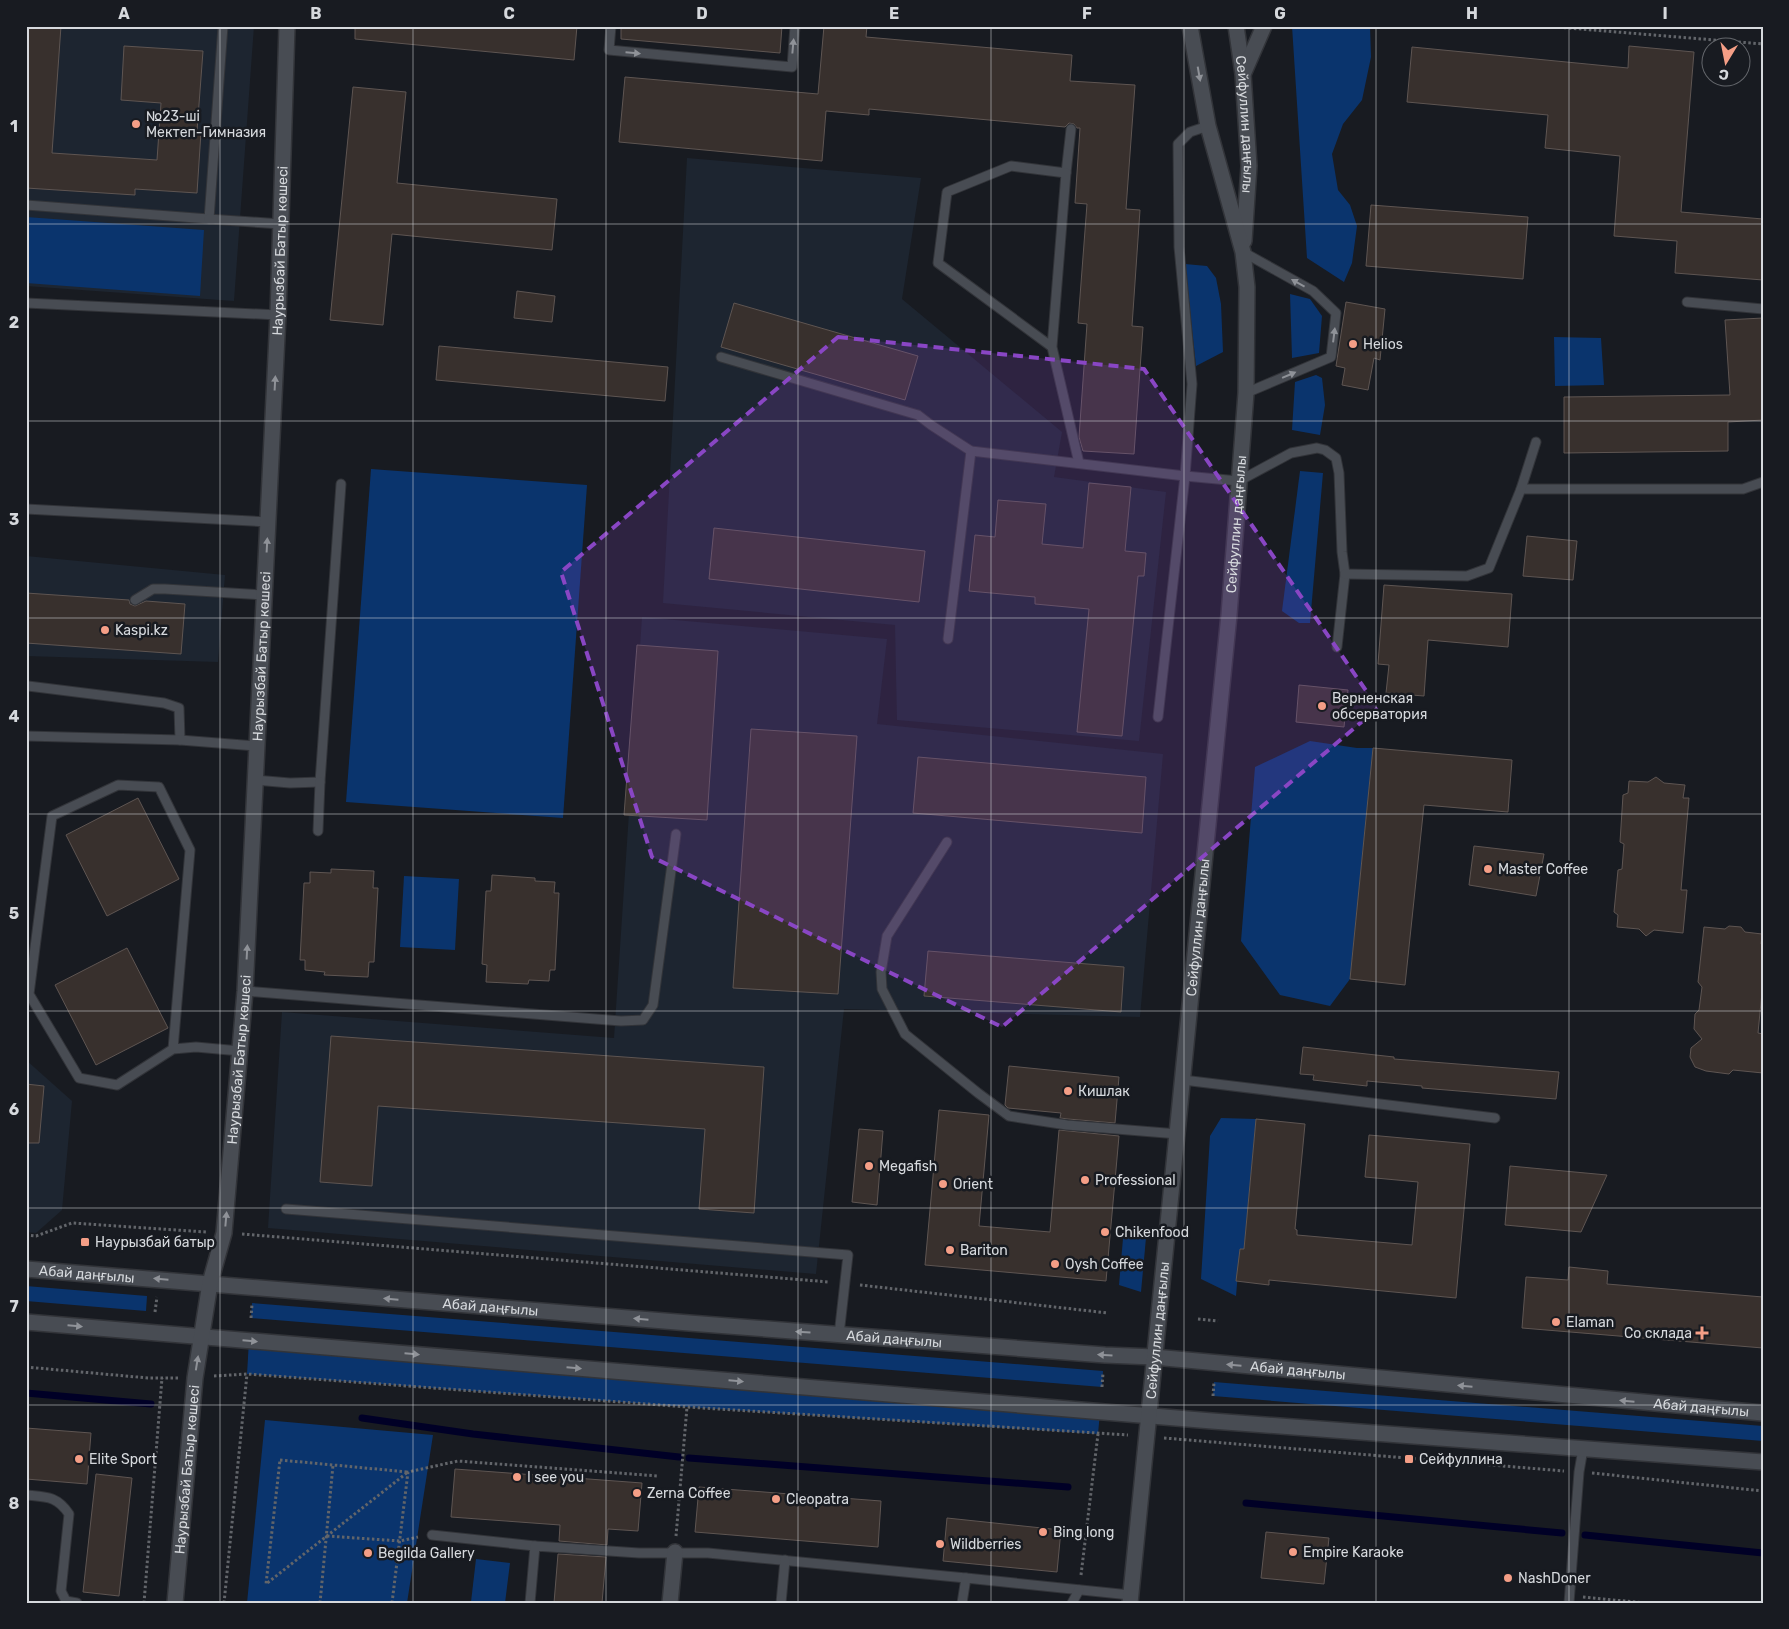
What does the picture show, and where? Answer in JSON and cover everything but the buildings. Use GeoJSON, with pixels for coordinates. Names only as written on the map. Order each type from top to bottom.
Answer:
{"type":"FeatureCollection","features":[{"type":"Feature","properties":{"kind":"main road","name":"Наурызбай Батыр көшесі"},"geometry":{"type":"LineString","coordinates":[[210,1283],[224,1233],[245,991],[256,746],[269,522],[287,26]]}},
{"type":"Feature","properties":{"kind":"main road","name":"Сейфуллин даңғылы"},"geometry":{"type":"LineString","coordinates":[[1190,26],[1208,126],[1243,252]]}},
{"type":"Feature","properties":{"kind":"main road","name":"Сейфуллин даңғылы"},"geometry":{"type":"LineString","coordinates":[[1130,1599],[1229,616],[1246,393],[1246,287],[1243,252],[1249,166],[1243,74],[1236,26]]}},
{"type":"Feature","properties":{"kind":"main road"},"geometry":{"type":"LineString","coordinates":[[1243,74],[1264,26]]}},
{"type":"Feature","properties":{"kind":"main road","name":"Абай даңғылы"},"geometry":{"type":"LineString","coordinates":[[26,1269],[839,1335],[1154,1358],[1763,1413]]}},
{"type":"Feature","properties":{"kind":"main road"},"geometry":{"type":"LineString","coordinates":[[202,1337],[210,1283]]}},
{"type":"Feature","properties":{"kind":"main road"},"geometry":{"type":"LineString","coordinates":[[26,1322],[1148,1415],[1763,1462]]}},
{"type":"Feature","properties":{"kind":"main road","name":"Наурызбай Батыр көшесі"},"geometry":{"type":"LineString","coordinates":[[175,1603],[195,1378],[202,1337]]}},
{"type":"Feature","properties":{"kind":"main road"},"geometry":{"type":"LineString","coordinates":[[670,1603],[675,1552]]}},
{"type":"Feature","properties":{"kind":"lane"},"geometry":{"type":"LineString","coordinates":[[209,219],[223,26]]}},
{"type":"Feature","properties":{"kind":"lane"},"geometry":{"type":"LineString","coordinates":[[611,26],[609,50],[792,67],[795,26]]}},
{"type":"Feature","properties":{"kind":"lane"},"geometry":{"type":"LineString","coordinates":[[1158,717],[1186,476],[1192,384],[1178,247],[1178,144],[1190,132],[1208,126]]}},
{"type":"Feature","properties":{"kind":"lane"},"geometry":{"type":"LineString","coordinates":[[1071,129],[1052,347],[1079,463]]}},
{"type":"Feature","properties":{"kind":"lane"},"geometry":{"type":"LineString","coordinates":[[1052,347],[938,263],[947,192],[1011,166],[1066,172]]}},
{"type":"Feature","properties":{"kind":"lane"},"geometry":{"type":"LineString","coordinates":[[26,205],[281,224]]}},
{"type":"Feature","properties":{"kind":"lane"},"geometry":{"type":"LineString","coordinates":[[1243,252],[1313,291],[1336,313],[1331,357],[1246,393]]}},
{"type":"Feature","properties":{"kind":"lane"},"geometry":{"type":"LineString","coordinates":[[1686,302],[1763,309]]}},
{"type":"Feature","properties":{"kind":"lane"},"geometry":{"type":"LineString","coordinates":[[26,303],[278,315]]}},
{"type":"Feature","properties":{"kind":"lane"},"geometry":{"type":"LineString","coordinates":[[720,357],[918,415],[971,451],[1239,481],[1291,453],[1317,448],[1325,450],[1336,458],[1339,473],[1342,552],[1345,574],[1337,647]]}},
{"type":"Feature","properties":{"kind":"lane"},"geometry":{"type":"LineString","coordinates":[[1345,574],[1467,576],[1489,568],[1521,489],[1536,442]]}},
{"type":"Feature","properties":{"kind":"lane"},"geometry":{"type":"LineString","coordinates":[[948,639],[971,451]]}},
{"type":"Feature","properties":{"kind":"lane"},"geometry":{"type":"LineString","coordinates":[[1521,489],[1743,488],[1763,482]]}},
{"type":"Feature","properties":{"kind":"lane"},"geometry":{"type":"LineString","coordinates":[[318,831],[340,484]]}},
{"type":"Feature","properties":{"kind":"lane"},"geometry":{"type":"LineString","coordinates":[[26,509],[269,522]]}},
{"type":"Feature","properties":{"kind":"lane"},"geometry":{"type":"LineString","coordinates":[[135,600],[153,589],[165,588],[264,596]]}},
{"type":"Feature","properties":{"kind":"lane"},"geometry":{"type":"LineString","coordinates":[[28,686],[164,703],[179,708],[180,740]]}},
{"type":"Feature","properties":{"kind":"lane"},"geometry":{"type":"LineString","coordinates":[[26,736],[180,740],[256,746]]}},
{"type":"Feature","properties":{"kind":"lane"},"geometry":{"type":"LineString","coordinates":[[255,780],[290,783],[320,782]]}},
{"type":"Feature","properties":{"kind":"lane"},"geometry":{"type":"LineString","coordinates":[[173,1049],[190,850],[159,787],[118,785],[52,816],[30,994],[79,1078],[118,1085],[173,1049],[196,1047],[240,1051]]}},
{"type":"Feature","properties":{"kind":"lane"},"geometry":{"type":"LineString","coordinates":[[245,991],[621,1020],[642,1020],[654,1004],[676,834]]}},
{"type":"Feature","properties":{"kind":"lane"},"geometry":{"type":"LineString","coordinates":[[947,842],[887,936],[881,972],[882,989],[905,1034],[1009,1116],[1067,1125],[1178,1134]]}},
{"type":"Feature","properties":{"kind":"lane"},"geometry":{"type":"LineString","coordinates":[[1183,1080],[1495,1118]]}},
{"type":"Feature","properties":{"kind":"lane"},"geometry":{"type":"LineString","coordinates":[[286,1209],[848,1254],[839,1335]]}},
{"type":"Feature","properties":{"kind":"lane"},"geometry":{"type":"LineString","coordinates":[[1570,1599],[1579,1472],[1583,1448]]}},
{"type":"Feature","properties":{"kind":"lane"},"geometry":{"type":"LineString","coordinates":[[26,1495],[54,1498],[63,1505],[69,1514],[61,1591],[66,1601],[77,1603]]}},
{"type":"Feature","properties":{"kind":"lane"},"geometry":{"type":"LineString","coordinates":[[432,1535],[535,1546],[639,1553],[708,1553],[785,1560],[1079,1590],[1130,1599]]}},
{"type":"Feature","properties":{"kind":"lane"},"geometry":{"type":"LineString","coordinates":[[530,1603],[535,1546]]}},
{"type":"Feature","properties":{"kind":"lane"},"geometry":{"type":"LineString","coordinates":[[781,1603],[785,1560]]}},
{"type":"Feature","properties":{"kind":"lane"},"geometry":{"type":"LineString","coordinates":[[962,1603],[966,1578]]}},
{"type":"Feature","properties":{"kind":"lane"},"geometry":{"type":"LineString","coordinates":[[1072,1603],[1079,1590]]}},
{"type":"Feature","properties":{"kind":"path"},"geometry":{"type":"LineString","coordinates":[[1544,26],[1763,44]]}},
{"type":"Feature","properties":{"kind":"path"},"geometry":{"type":"LineString","coordinates":[[26,1235],[36,1236],[72,1223],[224,1233],[844,1283],[1108,1313]]}},
{"type":"Feature","properties":{"kind":"path"},"geometry":{"type":"LineString","coordinates":[[155,1312],[157,1297]]}},
{"type":"Feature","properties":{"kind":"path"},"geometry":{"type":"LineString","coordinates":[[251,1318],[252,1303]]}},
{"type":"Feature","properties":{"kind":"path"},"geometry":{"type":"LineString","coordinates":[[1198,1319],[1218,1321]]}},
{"type":"Feature","properties":{"kind":"path"},"geometry":{"type":"LineString","coordinates":[[26,1367],[162,1378],[144,1603]]}},
{"type":"Feature","properties":{"kind":"path"},"geometry":{"type":"LineString","coordinates":[[1102,1387],[1104,1372]]}},
{"type":"Feature","properties":{"kind":"path"},"geometry":{"type":"LineString","coordinates":[[224,1603],[247,1374],[686,1407],[1146,1436],[1579,1472],[1763,1492]]}},
{"type":"Feature","properties":{"kind":"path"},"geometry":{"type":"LineString","coordinates":[[1213,1396],[1214,1382]]}},
{"type":"Feature","properties":{"kind":"path"},"geometry":{"type":"LineString","coordinates":[[675,1552],[686,1407]]}},
{"type":"Feature","properties":{"kind":"path"},"geometry":{"type":"LineString","coordinates":[[1079,1590],[1098,1434]]}},
{"type":"Feature","properties":{"kind":"path"},"geometry":{"type":"LineString","coordinates":[[408,1472],[266,1584],[280,1460],[408,1472],[458,1460],[658,1476]]}},
{"type":"Feature","properties":{"kind":"path"},"geometry":{"type":"LineString","coordinates":[[320,1603],[333,1465]]}},
{"type":"Feature","properties":{"kind":"path"},"geometry":{"type":"LineString","coordinates":[[392,1603],[408,1472]]}},
{"type":"Feature","properties":{"kind":"path"},"geometry":{"type":"LineString","coordinates":[[326,1536],[400,1540]]}},
{"type":"Feature","properties":{"kind":"path"},"geometry":{"type":"LineString","coordinates":[[1570,1599],[1645,1603]]}},
{"type":"Feature","properties":{"kind":"highlighted area"},"geometry":{"type":"Polygon","coordinates":[[[838,337],[1144,369],[1378,708],[1002,1027],[652,857],[561,572],[838,337]]]}},
{"type":"Feature","properties":{"kind":"shaded area","name":"№23-ші Мектеп-Гимназия"},"geometry":{"type":"Polygon","coordinates":[[[26,26],[254,26],[234,301],[26,286],[26,26]]]}},
{"type":"Feature","properties":{"kind":"shaded area"},"geometry":{"type":"Polygon","coordinates":[[[1292,26],[1370,26],[1371,57],[1362,100],[1343,124],[1332,154],[1338,190],[1350,205],[1357,226],[1352,263],[1344,282],[1307,258],[1292,26]]]}},
{"type":"Feature","properties":{"kind":"shaded area"},"geometry":{"type":"Polygon","coordinates":[[[687,158],[921,178],[902,299],[1062,432],[1054,477],[1166,492],[1139,741],[897,720],[895,625],[663,603],[687,158]]]}},
{"type":"Feature","properties":{"kind":"shaded area"},"geometry":{"type":"Polygon","coordinates":[[[26,217],[204,230],[200,296],[26,283],[26,217]]]}},
{"type":"Feature","properties":{"kind":"shaded area"},"geometry":{"type":"Polygon","coordinates":[[[1185,264],[1207,266],[1216,278],[1221,304],[1223,352],[1196,366],[1185,264]]]}},
{"type":"Feature","properties":{"kind":"shaded area"},"geometry":{"type":"Polygon","coordinates":[[[1290,294],[1310,299],[1322,316],[1319,353],[1292,358],[1290,294]]]}},
{"type":"Feature","properties":{"kind":"shaded area"},"geometry":{"type":"Polygon","coordinates":[[[1554,337],[1601,338],[1604,385],[1555,386],[1554,337]]]}},
{"type":"Feature","properties":{"kind":"shaded area"},"geometry":{"type":"Polygon","coordinates":[[[1316,375],[1322,378],[1325,405],[1320,435],[1292,430],[1295,382],[1316,375]]]}},
{"type":"Feature","properties":{"kind":"shaded area"},"geometry":{"type":"Polygon","coordinates":[[[371,469],[587,485],[563,818],[346,802],[371,469]]]}},
{"type":"Feature","properties":{"kind":"shaded area"},"geometry":{"type":"Polygon","coordinates":[[[1300,471],[1323,473],[1310,623],[1299,623],[1282,611],[1300,471]]]}},
{"type":"Feature","properties":{"kind":"shaded area"},"geometry":{"type":"Polygon","coordinates":[[[26,556],[225,575],[218,662],[26,656],[26,556]]]}},
{"type":"Feature","properties":{"kind":"shaded area"},"geometry":{"type":"Polygon","coordinates":[[[642,617],[887,639],[877,724],[1163,754],[1140,1017],[844,1009],[816,1274],[268,1228],[282,1012],[614,1038],[642,617]]]}},
{"type":"Feature","properties":{"kind":"shaded area"},"geometry":{"type":"Polygon","coordinates":[[[1310,741],[1357,748],[1373,748],[1350,979],[1330,1006],[1280,995],[1241,941],[1255,767],[1310,741]]]}},
{"type":"Feature","properties":{"kind":"shaded area"},"geometry":{"type":"Polygon","coordinates":[[[404,876],[459,879],[455,950],[400,947],[404,876]]]}},
{"type":"Feature","properties":{"kind":"shaded area"},"geometry":{"type":"Polygon","coordinates":[[[26,1060],[72,1101],[62,1210],[36,1233],[26,1232],[26,1060]]]}},
{"type":"Feature","properties":{"kind":"shaded area"},"geometry":{"type":"Polygon","coordinates":[[[1221,1118],[1256,1119],[1244,1249],[1240,1249],[1236,1296],[1201,1279],[1210,1136],[1221,1118]]]}},
{"type":"Feature","properties":{"kind":"shaded area"},"geometry":{"type":"Polygon","coordinates":[[[1124,1227],[1147,1227],[1141,1292],[1119,1285],[1124,1227]]]}},
{"type":"Feature","properties":{"kind":"shaded area"},"geometry":{"type":"Polygon","coordinates":[[[26,1286],[147,1296],[146,1311],[26,1301],[26,1286]]]}},
{"type":"Feature","properties":{"kind":"shaded area"},"geometry":{"type":"Polygon","coordinates":[[[252,1303],[1103,1371],[1102,1387],[251,1318],[252,1303]]]}},
{"type":"Feature","properties":{"kind":"shaded area"},"geometry":{"type":"Polygon","coordinates":[[[249,1341],[1100,1412],[1098,1434],[687,1407],[247,1374],[249,1341]]]}},
{"type":"Feature","properties":{"kind":"shaded area"},"geometry":{"type":"Polygon","coordinates":[[[1214,1382],[1763,1426],[1763,1441],[1213,1396],[1214,1382]]]}},
{"type":"Feature","properties":{"kind":"shaded area"},"geometry":{"type":"Polygon","coordinates":[[[265,1420],[433,1435],[407,1603],[247,1603],[265,1420]]]}},
{"type":"Feature","properties":{"kind":"shaded area"},"geometry":{"type":"Polygon","coordinates":[[[476,1559],[510,1563],[505,1603],[471,1602],[476,1559]]]}},
{"type":"Feature","properties":{"kind":"waterway"},"geometry":{"type":"LineString","coordinates":[[26,1393],[151,1404]]}},
{"type":"Feature","properties":{"kind":"waterway"},"geometry":{"type":"LineString","coordinates":[[362,1418],[473,1434],[679,1457]]}},
{"type":"Feature","properties":{"kind":"waterway"},"geometry":{"type":"LineString","coordinates":[[689,1458],[1068,1487]]}},
{"type":"Feature","properties":{"kind":"waterway"},"geometry":{"type":"LineString","coordinates":[[1246,1503],[1562,1533]]}},
{"type":"Feature","properties":{"kind":"waterway"},"geometry":{"type":"LineString","coordinates":[[1585,1535],[1763,1553]]}},
{"type":"Feature","properties":{"kind":"place","name":"№23-ші Мектеп-Гимназия"},"geometry":{"type":"Point","coordinates":[136,124]}},
{"type":"Feature","properties":{"kind":"place","name":"Helios"},"geometry":{"type":"Point","coordinates":[1353,344]}},
{"type":"Feature","properties":{"kind":"place","name":"Kaspi.kz"},"geometry":{"type":"Point","coordinates":[105,630]}},
{"type":"Feature","properties":{"kind":"place","name":"Верненская обсерватория"},"geometry":{"type":"Point","coordinates":[1322,706]}},
{"type":"Feature","properties":{"kind":"place","name":"Master Coffee"},"geometry":{"type":"Point","coordinates":[1488,869]}},
{"type":"Feature","properties":{"kind":"place","name":"Кишлак"},"geometry":{"type":"Point","coordinates":[1068,1091]}},
{"type":"Feature","properties":{"kind":"place","name":"Megafish"},"geometry":{"type":"Point","coordinates":[869,1166]}},
{"type":"Feature","properties":{"kind":"place","name":"Professional"},"geometry":{"type":"Point","coordinates":[1085,1180]}},
{"type":"Feature","properties":{"kind":"place","name":"Orient"},"geometry":{"type":"Point","coordinates":[943,1184]}},
{"type":"Feature","properties":{"kind":"place","name":"Chikenfood"},"geometry":{"type":"Point","coordinates":[1105,1232]}},
{"type":"Feature","properties":{"kind":"place","name":"Наурызбай батыр"},"geometry":{"type":"Point","coordinates":[85,1242]}},
{"type":"Feature","properties":{"kind":"place","name":"Bariton"},"geometry":{"type":"Point","coordinates":[950,1250]}},
{"type":"Feature","properties":{"kind":"place","name":"Oysh Coffee"},"geometry":{"type":"Point","coordinates":[1055,1264]}},
{"type":"Feature","properties":{"kind":"place","name":"Elaman"},"geometry":{"type":"Point","coordinates":[1556,1322]}},
{"type":"Feature","properties":{"kind":"place","name":"Со склада"},"geometry":{"type":"Point","coordinates":[1702,1333]}},
{"type":"Feature","properties":{"kind":"place","name":"Elite Sport"},"geometry":{"type":"Point","coordinates":[79,1459]}},
{"type":"Feature","properties":{"kind":"place","name":"Сейфуллина"},"geometry":{"type":"Point","coordinates":[1409,1459]}},
{"type":"Feature","properties":{"kind":"place","name":"I see you"},"geometry":{"type":"Point","coordinates":[517,1477]}},
{"type":"Feature","properties":{"kind":"place","name":"Zerna Coffee"},"geometry":{"type":"Point","coordinates":[637,1493]}},
{"type":"Feature","properties":{"kind":"place","name":"Cleopatra"},"geometry":{"type":"Point","coordinates":[776,1499]}},
{"type":"Feature","properties":{"kind":"place","name":"Bing long"},"geometry":{"type":"Point","coordinates":[1043,1532]}},
{"type":"Feature","properties":{"kind":"place","name":"Wildberries"},"geometry":{"type":"Point","coordinates":[940,1544]}},
{"type":"Feature","properties":{"kind":"place","name":"Empire Karaoke"},"geometry":{"type":"Point","coordinates":[1293,1552]}},
{"type":"Feature","properties":{"kind":"place","name":"Begilda Gallery"},"geometry":{"type":"Point","coordinates":[368,1553]}},
{"type":"Feature","properties":{"kind":"place","name":"NashDoner"},"geometry":{"type":"Point","coordinates":[1508,1578]}}]}
